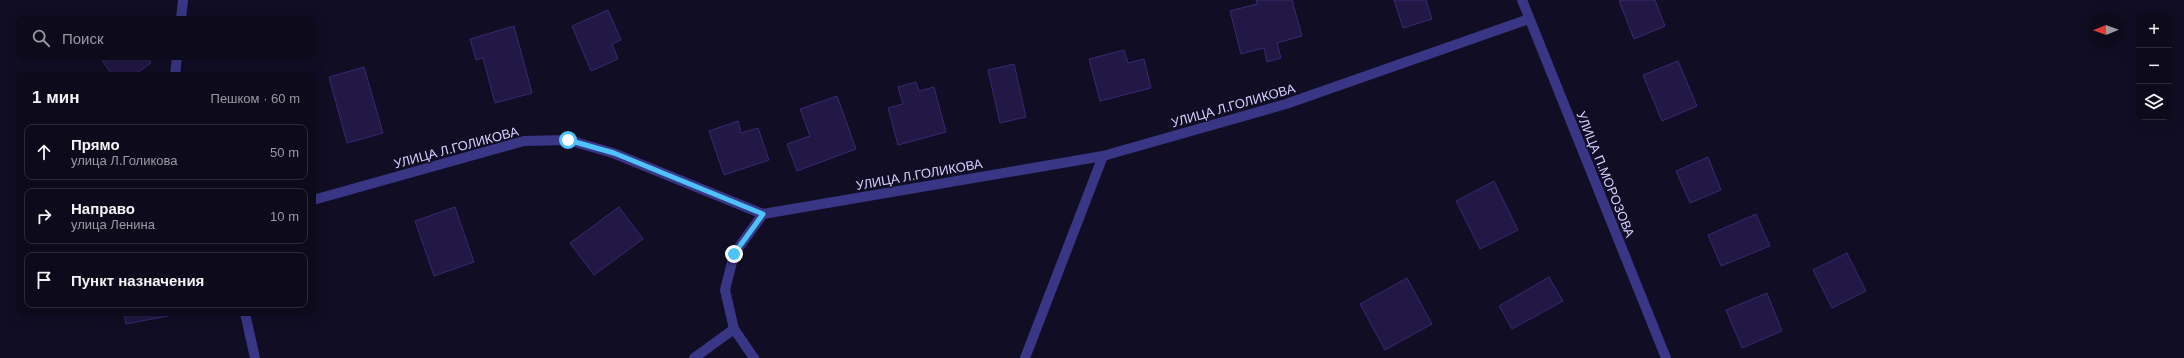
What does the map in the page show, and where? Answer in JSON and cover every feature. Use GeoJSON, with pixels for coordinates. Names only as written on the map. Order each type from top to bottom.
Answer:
{"type":"FeatureCollection","features":[{"type":"Feature","properties":{"kind":"street"},"geometry":{"type":"LineString","coordinates":[[180,16],[182,0]]}},
{"type":"Feature","properties":{"kind":"street","name":"УЛИЦА П.МОРОЗОВА"},"geometry":{"type":"LineString","coordinates":[[1522,0],[1666,358]]}},
{"type":"Feature","properties":{"kind":"street","name":"УЛИЦА Л.ГОЛИКОВА"},"geometry":{"type":"LineString","coordinates":[[316,199],[524,140],[568,140],[614,153],[763,214],[1103,156],[1286,104],[1529,19]]}},
{"type":"Feature","properties":{"kind":"street"},"geometry":{"type":"LineString","coordinates":[[175,72],[176,60]]}},
{"type":"Feature","properties":{"kind":"street"},"geometry":{"type":"LineString","coordinates":[[1026,358],[1103,156]]}},
{"type":"Feature","properties":{"kind":"street"},"geometry":{"type":"LineString","coordinates":[[754,358],[734,329],[725,290],[734,254],[763,214]]}},
{"type":"Feature","properties":{"kind":"street"},"geometry":{"type":"LineString","coordinates":[[246,316],[255,358]]}},
{"type":"Feature","properties":{"kind":"street"},"geometry":{"type":"LineString","coordinates":[[694,358],[734,329]]}},
{"type":"Feature","properties":{"kind":"building"},"geometry":{"type":"Polygon","coordinates":[[[1256,0],[1292,0],[1302,36],[1277,43],[1281,58],[1267,62],[1264,48],[1241,54],[1230,11],[1257,4],[1256,0]]]}},
{"type":"Feature","properties":{"kind":"building"},"geometry":{"type":"Polygon","coordinates":[[[1394,0],[1426,0],[1432,19],[1403,28],[1394,0]]]}},
{"type":"Feature","properties":{"kind":"building"},"geometry":{"type":"Polygon","coordinates":[[[1655,0],[1665,26],[1634,39],[1619,1],[1655,0]]]}},
{"type":"Feature","properties":{"kind":"building"},"geometry":{"type":"Polygon","coordinates":[[[608,10],[621,40],[612,44],[618,59],[591,71],[572,26],[608,10]]]}},
{"type":"Feature","properties":{"kind":"building"},"geometry":{"type":"Polygon","coordinates":[[[514,26],[532,93],[495,103],[483,58],[476,60],[470,39],[514,26]]]}},
{"type":"Feature","properties":{"kind":"building"},"geometry":{"type":"Polygon","coordinates":[[[1124,50],[1128,63],[1144,59],[1151,88],[1100,101],[1089,59],[1124,50]]]}},
{"type":"Feature","properties":{"kind":"building"},"geometry":{"type":"Polygon","coordinates":[[[102,60],[149,60],[151,63],[138,72],[110,72],[102,60]]]}},
{"type":"Feature","properties":{"kind":"building"},"geometry":{"type":"Polygon","coordinates":[[[1678,61],[1697,106],[1662,121],[1643,75],[1678,61]]]}},
{"type":"Feature","properties":{"kind":"building"},"geometry":{"type":"Polygon","coordinates":[[[1014,64],[1026,117],[1000,123],[988,70],[1014,64]]]}},
{"type":"Feature","properties":{"kind":"building"},"geometry":{"type":"Polygon","coordinates":[[[364,67],[383,133],[347,143],[329,77],[364,67]]]}},
{"type":"Feature","properties":{"kind":"building"},"geometry":{"type":"Polygon","coordinates":[[[916,82],[919,91],[934,87],[946,132],[898,145],[888,108],[903,104],[898,87],[916,82]]]}},
{"type":"Feature","properties":{"kind":"building"},"geometry":{"type":"Polygon","coordinates":[[[837,96],[856,149],[797,171],[787,144],[810,136],[800,109],[837,96]]]}},
{"type":"Feature","properties":{"kind":"building"},"geometry":{"type":"Polygon","coordinates":[[[738,121],[741,133],[758,128],[769,160],[724,175],[709,131],[738,121]]]}},
{"type":"Feature","properties":{"kind":"building"},"geometry":{"type":"Polygon","coordinates":[[[1708,157],[1721,190],[1690,203],[1676,171],[1708,157]]]}},
{"type":"Feature","properties":{"kind":"building"},"geometry":{"type":"Polygon","coordinates":[[[1494,181],[1518,230],[1480,249],[1456,201],[1494,181]]]}},
{"type":"Feature","properties":{"kind":"building"},"geometry":{"type":"Polygon","coordinates":[[[455,207],[474,262],[434,276],[415,221],[455,207]]]}},
{"type":"Feature","properties":{"kind":"building"},"geometry":{"type":"Polygon","coordinates":[[[619,207],[643,239],[594,275],[570,243],[619,207]]]}},
{"type":"Feature","properties":{"kind":"building"},"geometry":{"type":"Polygon","coordinates":[[[1756,214],[1770,246],[1721,266],[1708,235],[1756,214]]]}},
{"type":"Feature","properties":{"kind":"building"},"geometry":{"type":"Polygon","coordinates":[[[1847,253],[1866,291],[1832,308],[1813,270],[1847,253]]]}},
{"type":"Feature","properties":{"kind":"building"},"geometry":{"type":"Polygon","coordinates":[[[1549,277],[1563,301],[1512,329],[1499,306],[1549,277]]]}},
{"type":"Feature","properties":{"kind":"building"},"geometry":{"type":"Polygon","coordinates":[[[1407,278],[1432,324],[1385,350],[1360,304],[1407,278]]]}},
{"type":"Feature","properties":{"kind":"building"},"geometry":{"type":"Polygon","coordinates":[[[1767,293],[1782,331],[1742,348],[1726,310],[1767,293]]]}},
{"type":"Feature","properties":{"kind":"building"},"geometry":{"type":"Polygon","coordinates":[[[125,316],[168,316],[126,324],[125,316]]]}},
{"type":"Feature","properties":{"kind":"route"},"geometry":{"type":"LineString","coordinates":[[568,140],[614,153],[763,214],[734,254]]}}]}
